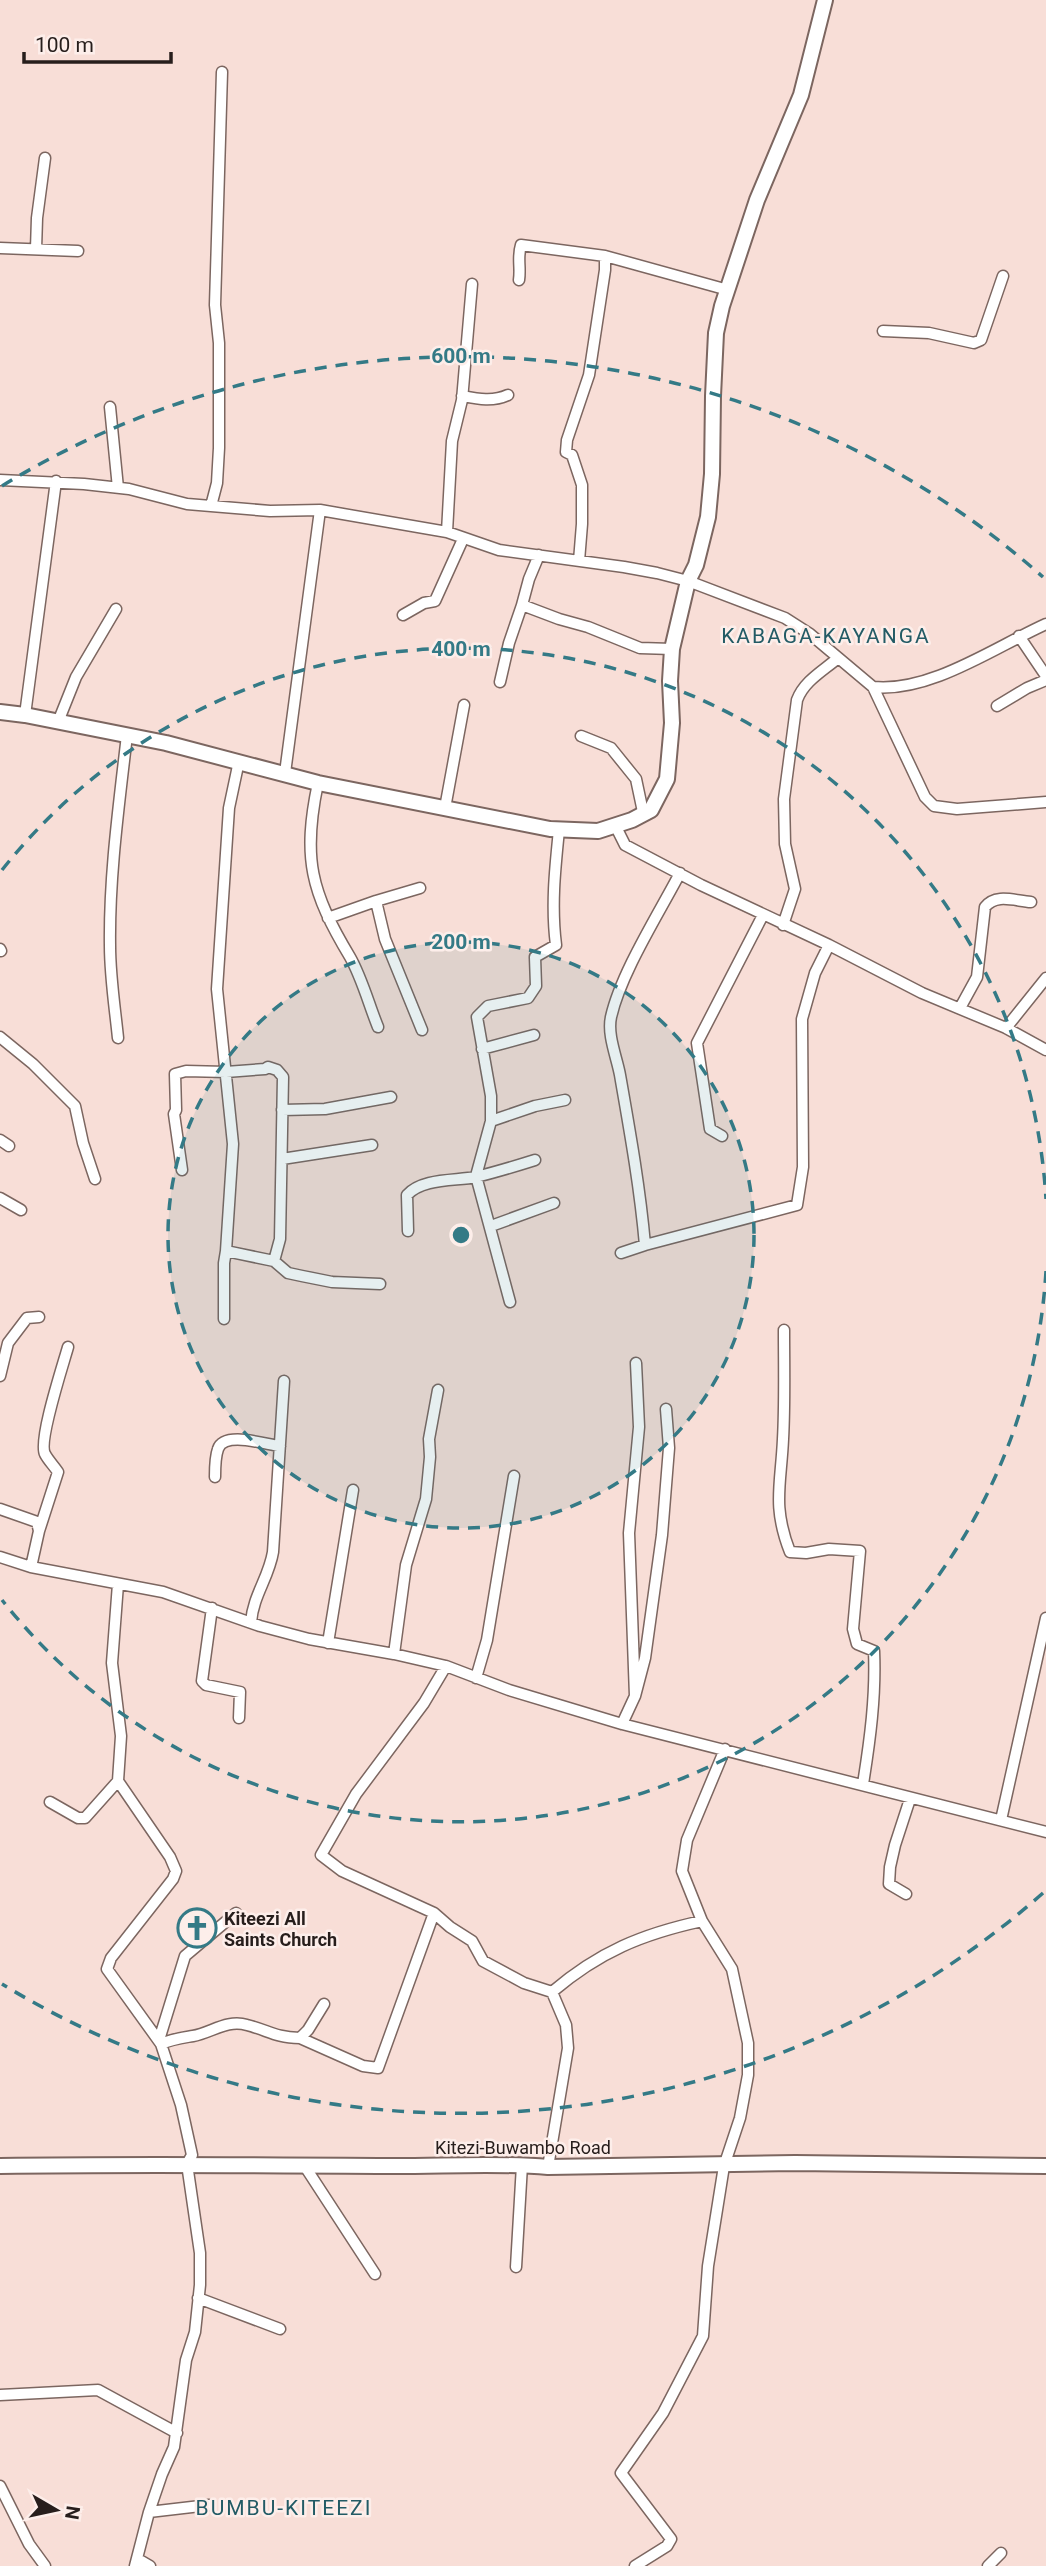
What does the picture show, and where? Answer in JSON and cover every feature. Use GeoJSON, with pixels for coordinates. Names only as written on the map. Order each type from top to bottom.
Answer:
{"type":"FeatureCollection","features":[{"type":"Feature","properties":{"kind":"street"},"geometry":{"type":"LineString","coordinates":[[0,712],[127,735],[239,761],[317,783],[559,830],[598,831],[632,820],[651,810],[669,770],[672,649],[688,581],[696,565],[708,517],[712,474],[716,333],[757,200],[802,95],[825,0]]}},
{"type":"Feature","properties":{"kind":"street"},"geometry":{"type":"LineString","coordinates":[[211,506],[217,483],[219,448],[219,343],[215,305],[222,72]]}},
{"type":"Feature","properties":{"kind":"street"},"geometry":{"type":"LineString","coordinates":[[36,250],[37,218],[45,158]]}},
{"type":"Feature","properties":{"kind":"street"},"geometry":{"type":"LineString","coordinates":[[519,280],[521,271],[517,258],[521,245],[606,256],[728,290]]}},
{"type":"Feature","properties":{"kind":"street"},"geometry":{"type":"LineString","coordinates":[[0,248],[78,251]]}},
{"type":"Feature","properties":{"kind":"street"},"geometry":{"type":"LineString","coordinates":[[579,561],[582,485],[572,455],[566,452],[567,440],[589,375],[606,256]]}},
{"type":"Feature","properties":{"kind":"street"},"geometry":{"type":"LineString","coordinates":[[883,331],[929,334],[974,343],[981,340],[1003,276]]}},
{"type":"Feature","properties":{"kind":"street"},"geometry":{"type":"LineString","coordinates":[[447,532],[452,441],[462,396],[472,284]]}},
{"type":"Feature","properties":{"kind":"street"},"geometry":{"type":"LineString","coordinates":[[462,396],[482,400],[509,395]]}},
{"type":"Feature","properties":{"kind":"street"},"geometry":{"type":"LineString","coordinates":[[110,407],[118,488]]}},
{"type":"Feature","properties":{"kind":"street"},"geometry":{"type":"LineString","coordinates":[[0,480],[56,481],[118,488],[211,506],[270,511],[320,510],[447,532],[499,550],[624,567],[688,581],[785,618],[810,634],[873,687],[925,797],[934,806],[957,809],[1046,802]]}},
{"type":"Feature","properties":{"kind":"street"},"geometry":{"type":"LineString","coordinates":[[25,715],[56,481]]}},
{"type":"Feature","properties":{"kind":"street"},"geometry":{"type":"LineString","coordinates":[[285,773],[320,510]]}},
{"type":"Feature","properties":{"kind":"street"},"geometry":{"type":"LineString","coordinates":[[403,615],[424,603],[435,601],[463,539]]}},
{"type":"Feature","properties":{"kind":"street"},"geometry":{"type":"LineString","coordinates":[[500,682],[509,643],[539,555]]}},
{"type":"Feature","properties":{"kind":"street"},"geometry":{"type":"LineString","coordinates":[[522,605],[559,619],[588,626],[640,648],[672,649]]}},
{"type":"Feature","properties":{"kind":"street"},"geometry":{"type":"LineString","coordinates":[[58,722],[76,677],[116,609]]}},
{"type":"Feature","properties":{"kind":"street"},"geometry":{"type":"LineString","coordinates":[[873,687],[915,684],[961,666],[1046,624]]}},
{"type":"Feature","properties":{"kind":"street"},"geometry":{"type":"LineString","coordinates":[[997,706],[1046,678],[1019,636]]}},
{"type":"Feature","properties":{"kind":"street"},"geometry":{"type":"LineString","coordinates":[[783,925],[794,889],[785,844],[784,799],[797,700],[811,679],[838,657]]}},
{"type":"Feature","properties":{"kind":"street"},"geometry":{"type":"LineString","coordinates":[[445,808],[464,705]]}},
{"type":"Feature","properties":{"kind":"street"},"geometry":{"type":"LineString","coordinates":[[118,1038],[110,922],[113,862],[127,735]]}},
{"type":"Feature","properties":{"kind":"street"},"geometry":{"type":"LineString","coordinates":[[581,736],[611,748],[636,779],[643,812]]}},
{"type":"Feature","properties":{"kind":"street"},"geometry":{"type":"LineString","coordinates":[[224,1319],[224,1263],[233,1144],[218,1006],[218,964],[229,808],[239,761]]}},
{"type":"Feature","properties":{"kind":"street"},"geometry":{"type":"LineString","coordinates":[[317,783],[309,829],[310,862],[317,894],[342,947],[350,956],[378,1027]]}},
{"type":"Feature","properties":{"kind":"street"},"geometry":{"type":"LineString","coordinates":[[615,825],[625,845],[701,886],[829,944],[913,989],[1006,1028],[1046,1050]]}},
{"type":"Feature","properties":{"kind":"street"},"geometry":{"type":"LineString","coordinates":[[510,1302],[477,1177],[491,1121],[491,1096],[477,1017],[488,1006],[527,998],[536,986],[535,957],[556,945],[553,879],[559,830]]}},
{"type":"Feature","properties":{"kind":"street"},"geometry":{"type":"LineString","coordinates":[[645,1245],[640,1195],[610,1020],[618,991],[680,873]]}},
{"type":"Feature","properties":{"kind":"street"},"geometry":{"type":"LineString","coordinates":[[328,918],[420,888]]}},
{"type":"Feature","properties":{"kind":"street"},"geometry":{"type":"LineString","coordinates":[[960,1008],[977,977],[985,907],[997,898],[1031,902]]}},
{"type":"Feature","properties":{"kind":"street"},"geometry":{"type":"LineString","coordinates":[[376,901],[384,939],[422,1030]]}},
{"type":"Feature","properties":{"kind":"street"},"geometry":{"type":"LineString","coordinates":[[722,1136],[710,1129],[697,1043],[763,915]]}},
{"type":"Feature","properties":{"kind":"street"},"geometry":{"type":"LineString","coordinates":[[621,1253],[797,1205],[803,1167],[802,1019],[815,973],[829,944]]}},
{"type":"Feature","properties":{"kind":"street"},"geometry":{"type":"LineString","coordinates":[[1006,1028],[1046,978]]}},
{"type":"Feature","properties":{"kind":"street"},"geometry":{"type":"LineString","coordinates":[[482,1049],[534,1035]]}},
{"type":"Feature","properties":{"kind":"street"},"geometry":{"type":"LineString","coordinates":[[0,1037],[33,1064],[75,1106],[95,1179]]}},
{"type":"Feature","properties":{"kind":"street"},"geometry":{"type":"LineString","coordinates":[[182,1170],[174,1114],[175,1074],[186,1070],[226,1072],[268,1067],[277,1070],[283,1077],[282,1159],[280,1239],[274,1261]]}},
{"type":"Feature","properties":{"kind":"street"},"geometry":{"type":"LineString","coordinates":[[282,1110],[325,1109],[391,1097]]}},
{"type":"Feature","properties":{"kind":"street"},"geometry":{"type":"LineString","coordinates":[[491,1121],[535,1106],[565,1100]]}},
{"type":"Feature","properties":{"kind":"street"},"geometry":{"type":"LineString","coordinates":[[282,1159],[372,1145]]}},
{"type":"Feature","properties":{"kind":"street"},"geometry":{"type":"LineString","coordinates":[[408,1231],[409,1192],[427,1184],[477,1177],[535,1160]]}},
{"type":"Feature","properties":{"kind":"street"},"geometry":{"type":"LineString","coordinates":[[0,1198],[21,1210]]}},
{"type":"Feature","properties":{"kind":"street"},"geometry":{"type":"LineString","coordinates":[[491,1226],[554,1203]]}},
{"type":"Feature","properties":{"kind":"street"},"geometry":{"type":"LineString","coordinates":[[226,1251],[274,1261],[288,1273],[332,1282],[380,1284]]}},
{"type":"Feature","properties":{"kind":"street"},"geometry":{"type":"LineString","coordinates":[[0,1376],[8,1343],[27,1318],[39,1317]]}},
{"type":"Feature","properties":{"kind":"street"},"geometry":{"type":"LineString","coordinates":[[784,1330],[783,1440],[778,1503],[782,1532],[790,1552],[806,1553],[829,1549],[860,1551],[853,1629],[857,1644],[874,1651],[875,1665],[873,1723],[863,1784]]}},
{"type":"Feature","properties":{"kind":"street"},"geometry":{"type":"LineString","coordinates":[[31,1567],[39,1531],[58,1472],[45,1454],[43,1446],[68,1347]]}},
{"type":"Feature","properties":{"kind":"street"},"geometry":{"type":"LineString","coordinates":[[635,1696],[629,1533],[639,1427],[636,1363]]}},
{"type":"Feature","properties":{"kind":"street"},"geometry":{"type":"LineString","coordinates":[[251,1622],[255,1599],[270,1570],[273,1552],[284,1381]]}},
{"type":"Feature","properties":{"kind":"street"},"geometry":{"type":"LineString","coordinates":[[394,1654],[406,1565],[426,1499],[429,1439],[438,1390]]}},
{"type":"Feature","properties":{"kind":"street"},"geometry":{"type":"LineString","coordinates":[[622,1724],[635,1696],[645,1658],[662,1535],[669,1448],[666,1409]]}},
{"type":"Feature","properties":{"kind":"street"},"geometry":{"type":"LineString","coordinates":[[215,1477],[217,1452],[224,1441],[233,1438],[279,1446]]}},
{"type":"Feature","properties":{"kind":"street"},"geometry":{"type":"LineString","coordinates":[[477,1678],[514,1476]]}},
{"type":"Feature","properties":{"kind":"street"},"geometry":{"type":"LineString","coordinates":[[328,1643],[353,1490]]}},
{"type":"Feature","properties":{"kind":"street"},"geometry":{"type":"LineString","coordinates":[[0,1509],[37,1522],[39,1531]]}},
{"type":"Feature","properties":{"kind":"street"},"geometry":{"type":"LineString","coordinates":[[0,1557],[31,1567],[163,1592],[251,1622],[328,1643],[446,1666],[622,1724],[1046,1832]]}},
{"type":"Feature","properties":{"kind":"street"},"geometry":{"type":"LineString","coordinates":[[50,1802],[78,1818],[85,1818],[118,1781],[121,1736],[112,1663],[118,1584]]}},
{"type":"Feature","properties":{"kind":"street"},"geometry":{"type":"LineString","coordinates":[[212,1608],[202,1681],[206,1685],[240,1692],[239,1718]]}},
{"type":"Feature","properties":{"kind":"street"},"geometry":{"type":"LineString","coordinates":[[1001,1820],[1046,1618]]}},
{"type":"Feature","properties":{"kind":"street"},"geometry":{"type":"LineString","coordinates":[[446,1666],[424,1703],[356,1794],[321,1855],[342,1871],[434,1913],[472,1941],[483,1961],[524,1983],[552,1992],[566,2025],[568,2048],[548,2167]]}},
{"type":"Feature","properties":{"kind":"street"},"geometry":{"type":"LineString","coordinates":[[635,2566],[667,2546],[671,2539],[621,2473],[663,2413],[703,2336],[708,2266],[724,2166],[740,2119],[748,2075],[748,2043],[732,1969],[702,1922],[682,1871],[687,1840],[725,1749]]}},
{"type":"Feature","properties":{"kind":"street"},"geometry":{"type":"LineString","coordinates":[[118,1781],[170,1857],[176,1871],[173,1879],[111,1958],[107,1969],[160,2042],[181,2105],[192,2149],[187,2164],[200,2253],[195,2332],[186,2360],[177,2433],[149,2512],[136,2562],[150,2566]]}},
{"type":"Feature","properties":{"kind":"street"},"geometry":{"type":"LineString","coordinates":[[906,1894],[889,1884],[890,1867],[910,1798]]}},
{"type":"Feature","properties":{"kind":"street"},"geometry":{"type":"LineString","coordinates":[[160,2042],[186,1956],[236,1913]]}},
{"type":"Feature","properties":{"kind":"street"},"geometry":{"type":"LineString","coordinates":[[160,2042],[181,2036],[194,2036],[238,2023],[283,2038],[300,2038],[363,2066],[378,2068],[434,1913]]}},
{"type":"Feature","properties":{"kind":"street"},"geometry":{"type":"LineString","coordinates":[[552,1992],[580,1968],[612,1950],[672,1927],[702,1922]]}},
{"type":"Feature","properties":{"kind":"street"},"geometry":{"type":"LineString","coordinates":[[300,2038],[324,2004]]}},
{"type":"Feature","properties":{"kind":"street","name":"Kitezi-Buwambo Road"},"geometry":{"type":"LineString","coordinates":[[0,2166],[187,2164],[548,2167],[832,2163],[1046,2166]]}},
{"type":"Feature","properties":{"kind":"street"},"geometry":{"type":"LineString","coordinates":[[304,2165],[375,2274]]}},
{"type":"Feature","properties":{"kind":"street"},"geometry":{"type":"LineString","coordinates":[[516,2267],[522,2165]]}},
{"type":"Feature","properties":{"kind":"street"},"geometry":{"type":"LineString","coordinates":[[198,2298],[280,2329]]}},
{"type":"Feature","properties":{"kind":"street"},"geometry":{"type":"LineString","coordinates":[[0,2395],[97,2390],[177,2433]]}},
{"type":"Feature","properties":{"kind":"street"},"geometry":{"type":"LineString","coordinates":[[0,2486],[29,2544],[44,2566]]}},
{"type":"Feature","properties":{"kind":"street"},"geometry":{"type":"LineString","coordinates":[[149,2512],[209,2505]]}},
{"type":"Feature","properties":{"kind":"street"},"geometry":{"type":"LineString","coordinates":[[988,2566],[1001,2553]]}},
{"type":"Feature","properties":{"kind":"place","name":"Kiteezi All Saints Church"},"geometry":{"type":"Point","coordinates":[197,1928]}},
{"type":"Feature","properties":{"kind":"district","name":"KABAGA-KAYANGA"},"geometry":{"type":"Point","coordinates":[826,636]}},
{"type":"Feature","properties":{"kind":"district","name":"BUMBU-KITEEZI"},"geometry":{"type":"Point","coordinates":[284,2508]}}]}
